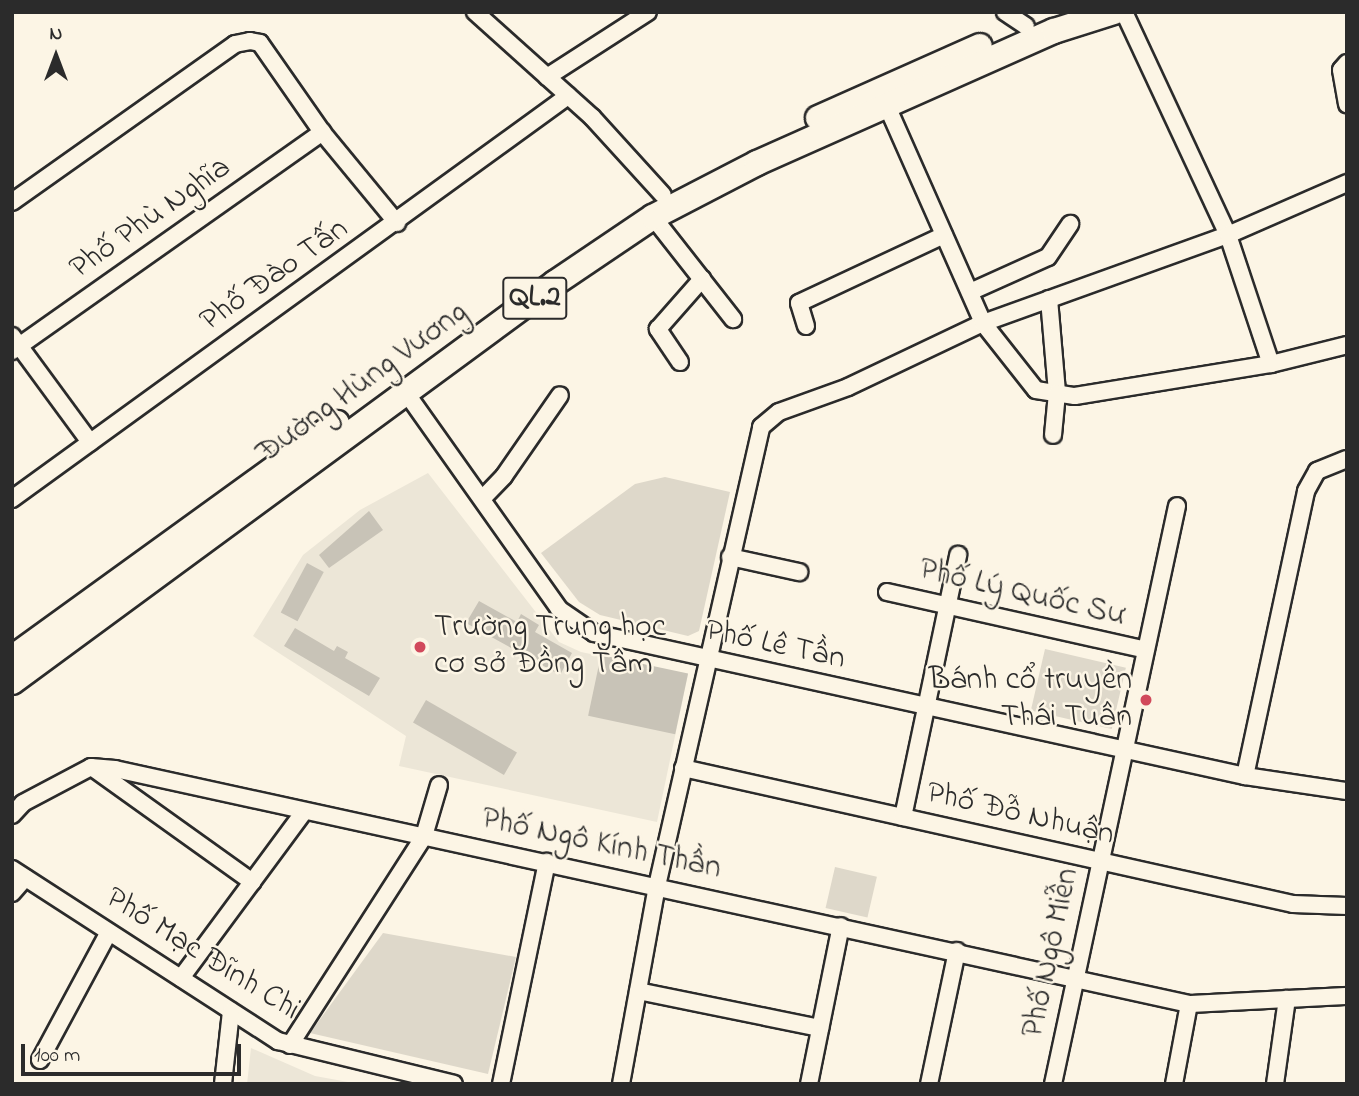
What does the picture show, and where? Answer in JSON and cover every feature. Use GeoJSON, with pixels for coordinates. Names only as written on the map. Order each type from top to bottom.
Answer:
{"type":"FeatureCollection","features":[{"type":"Feature","properties":{"kind":"main road","name":"Đường Hùng Vương"},"geometry":{"type":"LineString","coordinates":[[12,682],[663,206],[748,150],[1058,12]]}},
{"type":"Feature","properties":{"kind":"main road","name":"Đường Hùng Vương"},"geometry":{"type":"LineString","coordinates":[[12,658],[547,270],[663,206],[1054,31],[1114,12]]}},
{"type":"Feature","properties":{"kind":"street"},"geometry":{"type":"LineString","coordinates":[[475,12],[568,96],[663,206],[702,279],[733,319]]}},
{"type":"Feature","properties":{"kind":"street"},"geometry":{"type":"LineString","coordinates":[[547,78],[648,12]]}},
{"type":"Feature","properties":{"kind":"street"},"geometry":{"type":"LineString","coordinates":[[1005,12],[1026,26]]}},
{"type":"Feature","properties":{"kind":"street"},"geometry":{"type":"LineString","coordinates":[[1124,12],[1228,235],[1271,364]]}},
{"type":"Feature","properties":{"kind":"street"},"geometry":{"type":"LineString","coordinates":[[12,202],[244,42],[260,43],[322,132],[397,223]]}},
{"type":"Feature","properties":{"kind":"street"},"geometry":{"type":"LineString","coordinates":[[1347,63],[1341,70],[1347,104]]}},
{"type":"Feature","properties":{"kind":"street","name":"Phố Đào Tấn"},"geometry":{"type":"LineString","coordinates":[[12,499],[397,223],[568,96]]}},
{"type":"Feature","properties":{"kind":"street"},"geometry":{"type":"LineString","coordinates":[[887,106],[983,323],[1036,390],[1075,396],[1271,364],[1347,345]]}},
{"type":"Feature","properties":{"kind":"street","name":"Phố Phù Nghĩa"},"geometry":{"type":"LineString","coordinates":[[15,344],[322,132]]}},
{"type":"Feature","properties":{"kind":"street"},"geometry":{"type":"LineString","coordinates":[[621,1084],[657,886],[761,427],[779,412],[983,323],[1228,235],[1347,183]]}},
{"type":"Feature","properties":{"kind":"street"},"geometry":{"type":"LineString","coordinates":[[970,292],[1048,257],[1070,225]]}},
{"type":"Feature","properties":{"kind":"street"},"geometry":{"type":"LineString","coordinates":[[806,326],[799,303],[944,235]]}},
{"type":"Feature","properties":{"kind":"street"},"geometry":{"type":"LineString","coordinates":[[680,362],[658,329],[702,279]]}},
{"type":"Feature","properties":{"kind":"street"},"geometry":{"type":"LineString","coordinates":[[1049,299],[1057,393],[1053,435]]}},
{"type":"Feature","properties":{"kind":"street"},"geometry":{"type":"LineString","coordinates":[[15,344],[90,442]]}},
{"type":"Feature","properties":{"kind":"street","name":"Phố Lê Tần"},"geometry":{"type":"LineString","coordinates":[[407,394],[559,609],[575,624],[594,634],[1245,776],[1347,791]]}},
{"type":"Feature","properties":{"kind":"street"},"geometry":{"type":"LineString","coordinates":[[483,498],[504,476],[560,395]]}},
{"type":"Feature","properties":{"kind":"street"},"geometry":{"type":"LineString","coordinates":[[1245,776],[1306,491],[1317,471],[1347,459]]}},
{"type":"Feature","properties":{"kind":"street","name":"Phố Ngô Miễn"},"geometry":{"type":"LineString","coordinates":[[1053,1084],[1177,506]]}},
{"type":"Feature","properties":{"kind":"street"},"geometry":{"type":"LineString","coordinates":[[903,817],[958,555]]}},
{"type":"Feature","properties":{"kind":"street"},"geometry":{"type":"LineString","coordinates":[[730,556],[799,572]]}},
{"type":"Feature","properties":{"kind":"street","name":"Phố Lý Quốc Sư"},"geometry":{"type":"LineString","coordinates":[[887,592],[1146,650]]}},
{"type":"Feature","properties":{"kind":"street"},"geometry":{"type":"LineString","coordinates":[[12,815],[23,803],[90,766],[252,882]]}},
{"type":"Feature","properties":{"kind":"street","name":"Phố Ngô Kính Thần"},"geometry":{"type":"LineString","coordinates":[[90,766],[1075,976],[1189,1004],[1347,996]]}},
{"type":"Feature","properties":{"kind":"street","name":"Phố Đỗ Nhuận"},"geometry":{"type":"LineString","coordinates":[[683,768],[1293,904],[1347,906]]}},
{"type":"Feature","properties":{"kind":"street"},"geometry":{"type":"LineString","coordinates":[[290,1045],[424,836],[439,785]]}},
{"type":"Feature","properties":{"kind":"street"},"geometry":{"type":"LineString","coordinates":[[181,978],[304,812]]}},
{"type":"Feature","properties":{"kind":"street"},"geometry":{"type":"LineString","coordinates":[[501,1084],[547,862]]}},
{"type":"Feature","properties":{"kind":"street"},"geometry":{"type":"LineString","coordinates":[[12,893],[19,873]]}},
{"type":"Feature","properties":{"kind":"street","name":"Phố Mạc Đĩnh Chi"},"geometry":{"type":"LineString","coordinates":[[19,873],[231,1011],[290,1045],[454,1084]]}},
{"type":"Feature","properties":{"kind":"street"},"geometry":{"type":"LineString","coordinates":[[809,1084],[841,926]]}},
{"type":"Feature","properties":{"kind":"street"},"geometry":{"type":"LineString","coordinates":[[40,1060],[109,932]]}},
{"type":"Feature","properties":{"kind":"street"},"geometry":{"type":"LineString","coordinates":[[929,1084],[957,951]]}},
{"type":"Feature","properties":{"kind":"street"},"geometry":{"type":"LineString","coordinates":[[638,990],[820,1028]]}},
{"type":"Feature","properties":{"kind":"street"},"geometry":{"type":"LineString","coordinates":[[1275,1084],[1287,999]]}},
{"type":"Feature","properties":{"kind":"street"},"geometry":{"type":"LineString","coordinates":[[1174,1084],[1189,1004]]}},
{"type":"Feature","properties":{"kind":"street"},"geometry":{"type":"LineString","coordinates":[[223,1084],[231,1011]]}},
{"type":"Feature","properties":{"kind":"shaded area","name":"Trường Trung học cơ sở Đồng Tâm"},"geometry":{"type":"Polygon","coordinates":[[[428,473],[559,642],[581,652],[688,674],[657,822],[399,766],[406,736],[253,636],[303,555],[360,510],[428,473]]]}},
{"type":"Feature","properties":{"kind":"shaded area"},"geometry":{"type":"Polygon","coordinates":[[[665,477],[730,492],[699,631],[688,636],[600,615],[579,602],[541,553],[635,484],[665,477]]]}},
{"type":"Feature","properties":{"kind":"shaded area"},"geometry":{"type":"Polygon","coordinates":[[[1045,649],[1126,668],[1112,729],[1031,710],[1045,649]]]}},
{"type":"Feature","properties":{"kind":"shaded area"},"geometry":{"type":"Polygon","coordinates":[[[835,867],[877,877],[867,918],[826,908],[835,867]]]}},
{"type":"Feature","properties":{"kind":"shaded area"},"geometry":{"type":"Polygon","coordinates":[[[383,933],[516,957],[488,1074],[310,1033],[383,933]]]}},
{"type":"Feature","properties":{"kind":"shaded area"},"geometry":{"type":"Polygon","coordinates":[[[251,1048],[315,1076],[359,1084],[247,1084],[251,1048]]]}},
{"type":"Feature","properties":{"kind":"building"},"geometry":{"type":"Polygon","coordinates":[[[369,511],[383,530],[329,568],[319,555],[369,511]]]}},
{"type":"Feature","properties":{"kind":"building"},"geometry":{"type":"Polygon","coordinates":[[[307,563],[324,572],[297,621],[281,612],[307,563]]]}},
{"type":"Feature","properties":{"kind":"building"},"geometry":{"type":"Polygon","coordinates":[[[479,601],[517,622],[521,614],[539,625],[535,632],[572,653],[560,675],[466,623],[479,601]]]}},
{"type":"Feature","properties":{"kind":"building"},"geometry":{"type":"Polygon","coordinates":[[[295,628],[334,651],[337,646],[348,652],[345,658],[380,678],[369,696],[284,646],[295,628]]]}},
{"type":"Feature","properties":{"kind":"building"},"geometry":{"type":"Polygon","coordinates":[[[601,655],[688,674],[675,734],[588,716],[601,655]]]}},
{"type":"Feature","properties":{"kind":"building"},"geometry":{"type":"Polygon","coordinates":[[[426,700],[517,752],[504,775],[413,723],[426,700]]]}},
{"type":"Feature","properties":{"kind":"place","name":"Trường Trung học cơ sở Đồng Tâm"},"geometry":{"type":"Point","coordinates":[420,647]}},
{"type":"Feature","properties":{"kind":"place","name":"Bánh cổ truyền Thái Tuân"},"geometry":{"type":"Point","coordinates":[1146,700]}}]}
